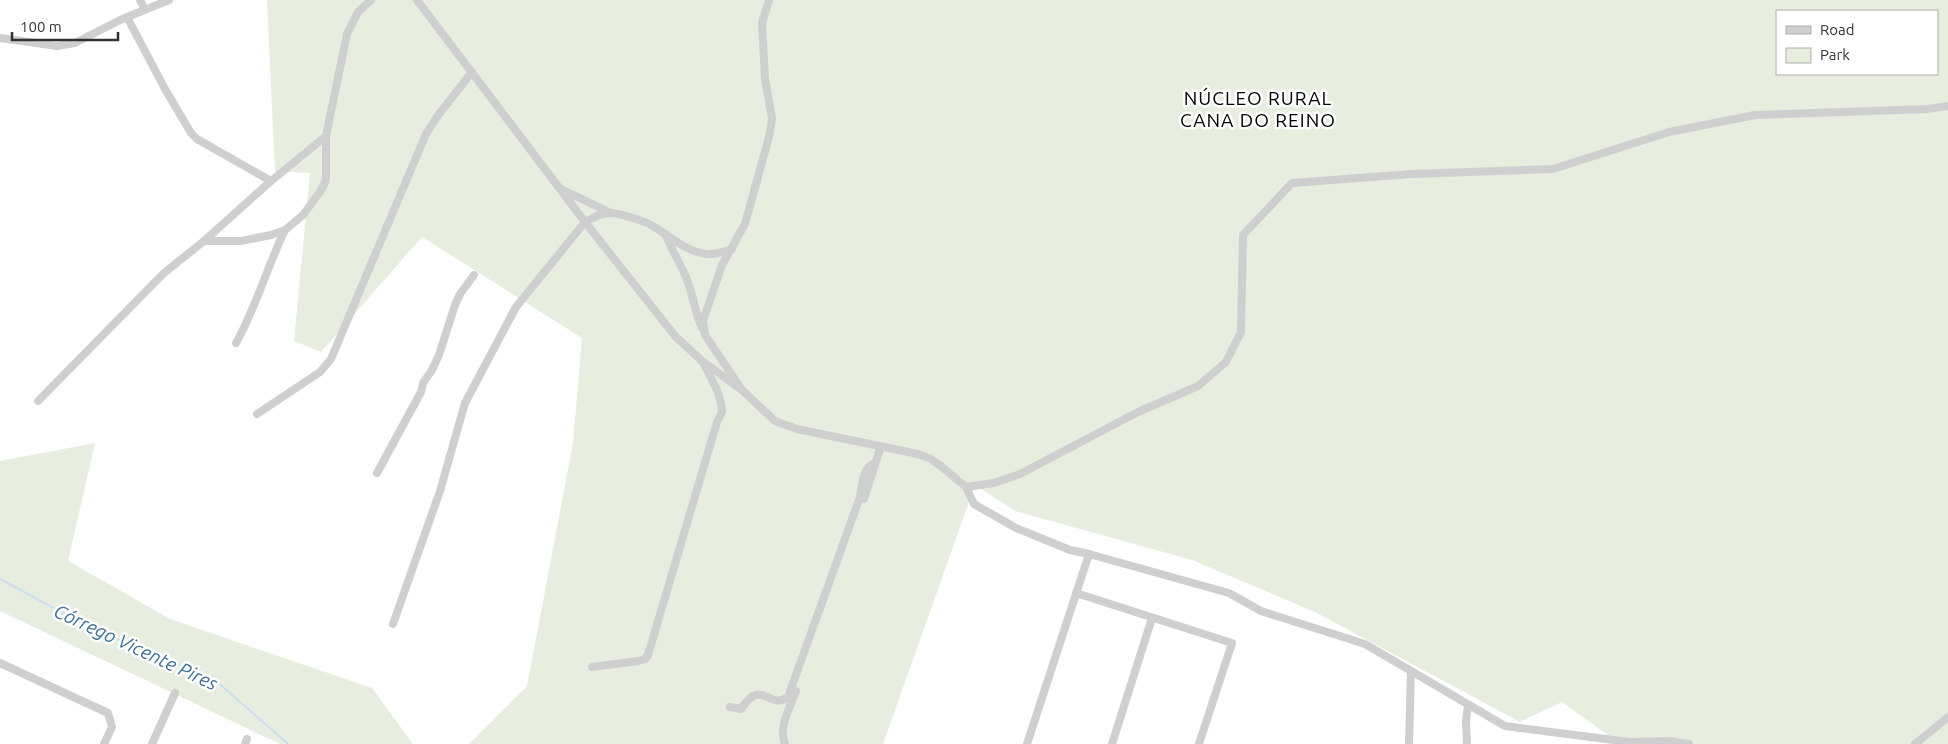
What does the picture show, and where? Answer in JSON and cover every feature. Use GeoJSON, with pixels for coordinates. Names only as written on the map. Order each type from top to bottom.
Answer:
{"type":"FeatureCollection","features":[{"type":"Feature","properties":{"kind":"street"},"geometry":{"type":"LineString","coordinates":[[140,0],[145,10]]}},
{"type":"Feature","properties":{"kind":"street"},"geometry":{"type":"LineString","coordinates":[[0,38],[57,46],[75,43],[128,16],[169,0]]}},
{"type":"Feature","properties":{"kind":"street"},"geometry":{"type":"LineString","coordinates":[[204,242],[241,241],[272,235],[285,230],[304,215],[322,189],[326,179],[326,136],[347,34],[358,12],[371,0]]}},
{"type":"Feature","properties":{"kind":"street"},"geometry":{"type":"LineString","coordinates":[[417,0],[585,222],[675,336],[702,361],[742,390],[775,421],[798,429],[918,454],[931,459],[966,487],[974,504],[1016,528],[1070,550],[1229,593],[1261,611],[1365,644],[1505,726],[1628,742],[1668,741],[1689,744]]}},
{"type":"Feature","properties":{"kind":"street"},"geometry":{"type":"LineString","coordinates":[[705,335],[703,321],[710,298],[722,265],[745,224],[772,118],[765,79],[762,23],[769,0]]}},
{"type":"Feature","properties":{"kind":"street"},"geometry":{"type":"LineString","coordinates":[[128,16],[165,89],[191,133],[197,139],[271,181]]}},
{"type":"Feature","properties":{"kind":"street"},"geometry":{"type":"LineString","coordinates":[[257,414],[320,372],[331,359],[426,134],[438,114],[472,72]]}},
{"type":"Feature","properties":{"kind":"street"},"geometry":{"type":"LineString","coordinates":[[966,487],[994,483],[1020,474],[1138,412],[1198,386],[1226,362],[1241,332],[1243,235],[1292,183],[1412,174],[1553,169],[1669,132],[1755,115],[1927,109],[1948,106]]}},
{"type":"Feature","properties":{"kind":"street"},"geometry":{"type":"LineString","coordinates":[[38,401],[164,272],[204,242],[271,181],[326,136]]}},
{"type":"Feature","properties":{"kind":"street"},"geometry":{"type":"LineString","coordinates":[[560,188],[611,213],[650,224],[680,245],[704,254],[715,254],[732,249]]}},
{"type":"Feature","properties":{"kind":"street"},"geometry":{"type":"LineString","coordinates":[[393,624],[440,491],[465,403],[516,307],[585,222],[601,214],[611,213]]}},
{"type":"Feature","properties":{"kind":"street"},"geometry":{"type":"LineString","coordinates":[[236,344],[248,323],[253,305],[285,230]]}},
{"type":"Feature","properties":{"kind":"street"},"geometry":{"type":"LineString","coordinates":[[666,235],[685,275],[696,315],[705,335],[742,390]]}},
{"type":"Feature","properties":{"kind":"street"},"geometry":{"type":"LineString","coordinates":[[377,472],[421,392],[423,383],[432,370],[455,305],[460,294],[474,275]]}},
{"type":"Feature","properties":{"kind":"street"},"geometry":{"type":"LineString","coordinates":[[592,667],[638,661],[645,659],[648,655],[717,422],[722,412],[717,390],[702,361]]}},
{"type":"Feature","properties":{"kind":"street"},"geometry":{"type":"LineString","coordinates":[[785,744],[782,736],[784,725],[881,446]]}},
{"type":"Feature","properties":{"kind":"street"},"geometry":{"type":"LineString","coordinates":[[730,707],[741,709],[753,696],[757,695],[778,702],[784,701],[788,697],[860,497],[864,473],[870,465],[875,463]]}},
{"type":"Feature","properties":{"kind":"street"},"geometry":{"type":"LineString","coordinates":[[1027,744],[1089,554]]}},
{"type":"Feature","properties":{"kind":"street"},"geometry":{"type":"LineString","coordinates":[[1076,593],[1232,643],[1199,744]]}},
{"type":"Feature","properties":{"kind":"street"},"geometry":{"type":"LineString","coordinates":[[1112,744],[1152,618]]}},
{"type":"Feature","properties":{"kind":"street"},"geometry":{"type":"LineString","coordinates":[[0,663],[108,713],[112,727],[104,744]]}},
{"type":"Feature","properties":{"kind":"street"},"geometry":{"type":"LineString","coordinates":[[1409,744],[1411,671]]}},
{"type":"Feature","properties":{"kind":"street"},"geometry":{"type":"LineString","coordinates":[[152,744],[175,693]]}},
{"type":"Feature","properties":{"kind":"street"},"geometry":{"type":"LineString","coordinates":[[1467,744],[1466,721],[1468,705]]}},
{"type":"Feature","properties":{"kind":"street"},"geometry":{"type":"LineString","coordinates":[[1916,744],[1948,717]]}},
{"type":"Feature","properties":{"kind":"green space"},"geometry":{"type":"Polygon","coordinates":[[[267,0],[1948,0],[1948,744],[1620,744],[1562,702],[1520,722],[1315,612],[1192,560],[1015,511],[975,485],[883,744],[469,744],[527,686],[573,443],[582,338],[422,237],[321,352],[294,341],[310,173],[275,171],[267,0]]]}},
{"type":"Feature","properties":{"kind":"green space"},"geometry":{"type":"Polygon","coordinates":[[[95,443],[68,561],[170,619],[372,688],[413,744],[280,744],[0,611],[0,461],[95,443]]]}},
{"type":"Feature","properties":{"kind":"waterway","name":"Córrego Vicente Pires"},"geometry":{"type":"LineString","coordinates":[[0,579],[89,627],[215,680],[288,744]]}},
{"type":"Feature","properties":{"kind":"district","name":"NÚCLEO RURAL CANA DO REINO"},"geometry":{"type":"Point","coordinates":[1258,109]}}]}
